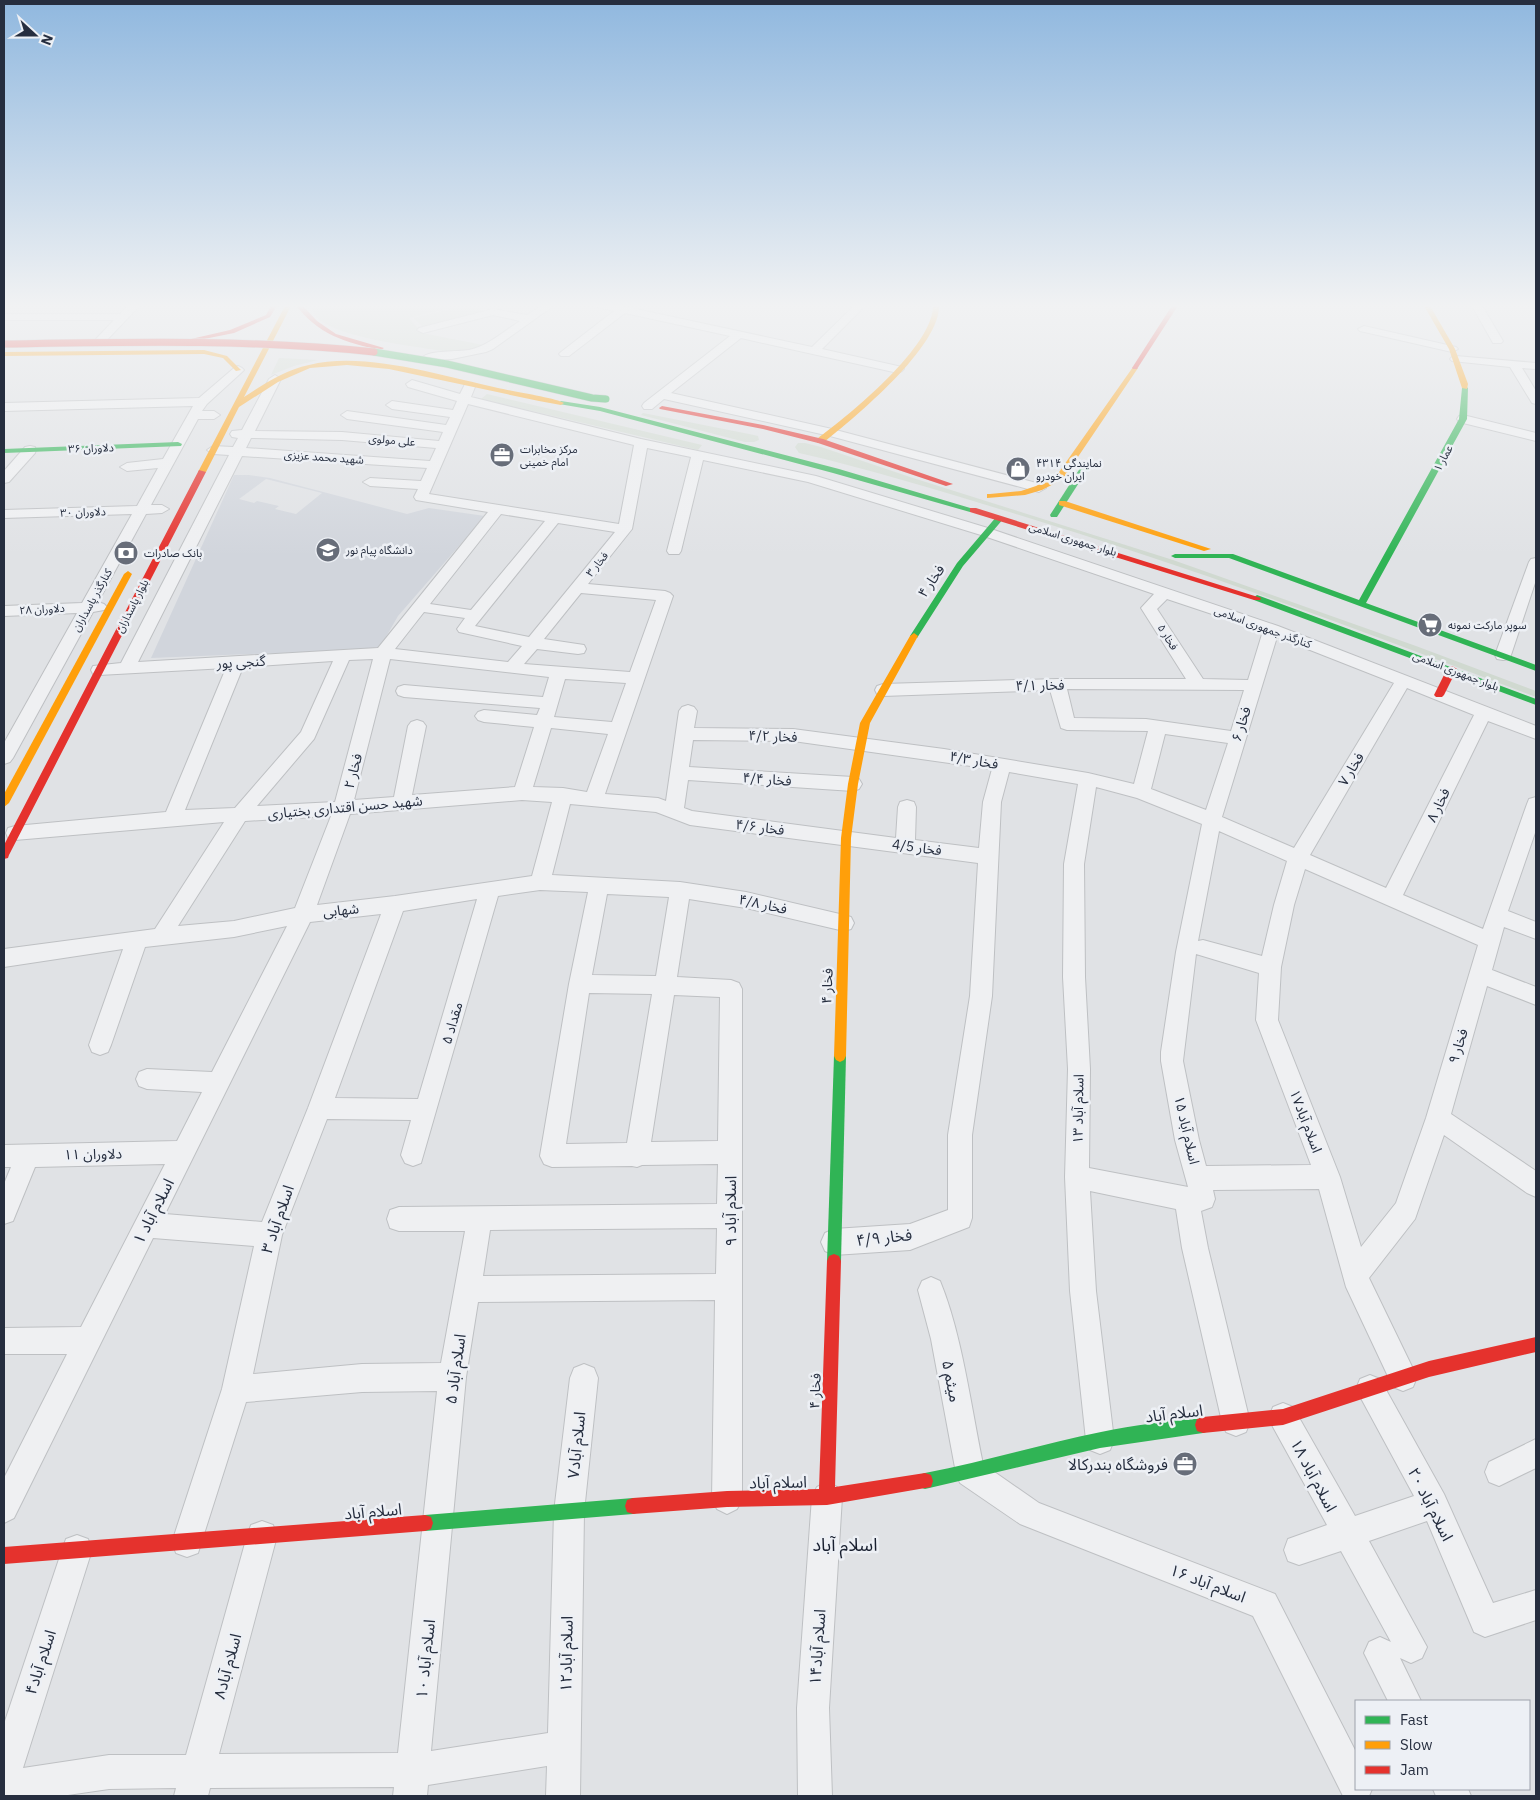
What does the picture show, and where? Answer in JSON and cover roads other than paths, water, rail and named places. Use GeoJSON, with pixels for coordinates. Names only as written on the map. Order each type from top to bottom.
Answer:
{"type":"FeatureCollection","features":[{"type":"Feature","properties":{"kind":"main road"},"geometry":{"type":"LineString","coordinates":[[215,411],[228,388]]}},
{"type":"Feature","properties":{"kind":"main road","name":"بلوار پاسداران"},"geometry":{"type":"LineString","coordinates":[[4,855],[245,388]]}},
{"type":"Feature","properties":{"kind":"main road"},"geometry":{"type":"LineString","coordinates":[[236,406],[262,388]]}},
{"type":"Feature","properties":{"kind":"main road"},"geometry":{"type":"LineString","coordinates":[[493,388],[563,404],[607,403]]}},
{"type":"Feature","properties":{"kind":"main road"},"geometry":{"type":"LineString","coordinates":[[517,388],[589,404],[607,403]]}},
{"type":"Feature","properties":{"kind":"main road"},"geometry":{"type":"LineString","coordinates":[[543,388],[607,403]]}},
{"type":"Feature","properties":{"kind":"main road"},"geometry":{"type":"LineString","coordinates":[[571,388],[594,393],[607,403]]}},
{"type":"Feature","properties":{"kind":"main road"},"geometry":{"type":"LineString","coordinates":[[820,441],[857,413],[880,388]]}},
{"type":"Feature","properties":{"kind":"main road"},"geometry":{"type":"LineString","coordinates":[[1039,488],[1060,477],[1121,388]]}},
{"type":"Feature","properties":{"kind":"main road"},"geometry":{"type":"LineString","coordinates":[[1132,393],[1135,388]]}},
{"type":"Feature","properties":{"kind":"main road","name":"عمار ۱"},"geometry":{"type":"LineString","coordinates":[[1362,604],[1463,419],[1465,388]]}},
{"type":"Feature","properties":{"kind":"main road","name":"بلوار جمهوری اسلامی"},"geometry":{"type":"LineString","coordinates":[[607,403],[716,440],[917,494],[1234,589],[1536,702]]}},
{"type":"Feature","properties":{"kind":"main road"},"geometry":{"type":"LineString","coordinates":[[644,405],[763,427],[820,441],[963,488]]}},
{"type":"Feature","properties":{"kind":"main road"},"geometry":{"type":"LineString","coordinates":[[1108,407],[1121,410]]}},
{"type":"Feature","properties":{"kind":"main road"},"geometry":{"type":"LineString","coordinates":[[750,449],[770,441],[771,436],[763,427]]}},
{"type":"Feature","properties":{"kind":"main road"},"geometry":{"type":"LineString","coordinates":[[792,459],[788,453],[787,446],[792,442],[807,438]]}},
{"type":"Feature","properties":{"kind":"main road"},"geometry":{"type":"LineString","coordinates":[[700,456],[716,440]]}},
{"type":"Feature","properties":{"kind":"main road","name":"دلاوران ۳۶"},"geometry":{"type":"LineString","coordinates":[[4,452],[178,444]]}},
{"type":"Feature","properties":{"kind":"main road"},"geometry":{"type":"LineString","coordinates":[[1054,515],[1096,450]]}},
{"type":"Feature","properties":{"kind":"main road"},"geometry":{"type":"LineString","coordinates":[[770,470],[780,456]]}},
{"type":"Feature","properties":{"kind":"main road"},"geometry":{"type":"LineString","coordinates":[[1060,477],[1060,480],[1064,482],[1075,482]]}},
{"type":"Feature","properties":{"kind":"main road","name":"بلوار جمهوری اسلامی"},"geometry":{"type":"LineString","coordinates":[[1017,504],[986,495],[1022,494],[1039,488]]}},
{"type":"Feature","properties":{"kind":"main road"},"geometry":{"type":"LineString","coordinates":[[905,507],[917,494]]}},
{"type":"Feature","properties":{"kind":"main road"},"geometry":{"type":"LineString","coordinates":[[1062,503],[1230,556],[1536,668]]}},
{"type":"Feature","properties":{"kind":"main road","name":"فخار ۴"},"geometry":{"type":"LineString","coordinates":[[827,1497],[846,838],[853,784],[866,723],[883,690],[944,587],[986,532],[1000,518]]}},
{"type":"Feature","properties":{"kind":"main road"},"geometry":{"type":"LineString","coordinates":[[1208,567],[1171,555],[1230,556]]}},
{"type":"Feature","properties":{"kind":"main road","name":"بلوار پاسداران"},"geometry":{"type":"LineString","coordinates":[[4,804],[134,562]]}},
{"type":"Feature","properties":{"kind":"main road"},"geometry":{"type":"LineString","coordinates":[[1438,695],[1452,669]]}},
{"type":"Feature","properties":{"kind":"main road","name":"اسلام آباد"},"geometry":{"type":"LineString","coordinates":[[4,1556],[727,1499],[827,1497],[970,1473],[1100,1440],[1158,1430],[1283,1417],[1370,1390],[1429,1369],[1536,1344]]}},
{"type":"Feature","properties":{"kind":"street","name":"کنارگذر پاسداران"},"geometry":{"type":"LineString","coordinates":[[4,758],[10,735],[88,607],[202,402],[216,388]]}},
{"type":"Feature","properties":{"kind":"street"},"geometry":{"type":"LineString","coordinates":[[126,669],[270,388]]}},
{"type":"Feature","properties":{"kind":"street","name":"کنارگذر جمهوری اسلامی"},"geometry":{"type":"LineString","coordinates":[[426,388],[642,443],[811,479],[986,532],[1272,629],[1536,733]]}},
{"type":"Feature","properties":{"kind":"street"},"geometry":{"type":"LineString","coordinates":[[424,491],[468,388]]}},
{"type":"Feature","properties":{"kind":"street"},"geometry":{"type":"LineString","coordinates":[[644,405],[671,388]]}},
{"type":"Feature","properties":{"kind":"street"},"geometry":{"type":"LineString","coordinates":[[1529,388],[1536,400]]}},
{"type":"Feature","properties":{"kind":"street"},"geometry":{"type":"LineString","coordinates":[[662,395],[832,433],[1039,488]]}},
{"type":"Feature","properties":{"kind":"street"},"geometry":{"type":"LineString","coordinates":[[4,407],[202,402]]}},
{"type":"Feature","properties":{"kind":"street"},"geometry":{"type":"LineString","coordinates":[[368,438],[384,421],[393,406],[457,414]]}},
{"type":"Feature","properties":{"kind":"street"},"geometry":{"type":"LineString","coordinates":[[194,416],[215,411]]}},
{"type":"Feature","properties":{"kind":"street"},"geometry":{"type":"LineString","coordinates":[[347,415],[451,429]]}},
{"type":"Feature","properties":{"kind":"street"},"geometry":{"type":"LineString","coordinates":[[1463,419],[1535,434]]}},
{"type":"Feature","properties":{"kind":"street","name":"علی مولوی"},"geometry":{"type":"LineString","coordinates":[[221,434],[342,436],[444,445]]}},
{"type":"Feature","properties":{"kind":"street"},"geometry":{"type":"LineString","coordinates":[[328,458],[342,436]]}},
{"type":"Feature","properties":{"kind":"street","name":"فخار ۳"},"geometry":{"type":"LineString","coordinates":[[513,667],[625,529],[642,443]]}},
{"type":"Feature","properties":{"kind":"street"},"geometry":{"type":"LineString","coordinates":[[4,479],[30,450]]}},
{"type":"Feature","properties":{"kind":"street","name":"شهید محمد عزیزی"},"geometry":{"type":"LineString","coordinates":[[213,450],[435,465]]}},
{"type":"Feature","properties":{"kind":"street"},"geometry":{"type":"LineString","coordinates":[[674,551],[700,456]]}},
{"type":"Feature","properties":{"kind":"street"},"geometry":{"type":"LineString","coordinates":[[127,466],[167,463]]}},
{"type":"Feature","properties":{"kind":"street"},"geometry":{"type":"LineString","coordinates":[[370,482],[424,491],[498,509],[625,529]]}},
{"type":"Feature","properties":{"kind":"street","name":"دلاوران ۳۰"},"geometry":{"type":"LineString","coordinates":[[6,518],[162,509]]}},
{"type":"Feature","properties":{"kind":"street"},"geometry":{"type":"LineString","coordinates":[[383,653],[498,509]]}},
{"type":"Feature","properties":{"kind":"street"},"geometry":{"type":"LineString","coordinates":[[555,518],[465,629],[533,643],[578,649]]}},
{"type":"Feature","properties":{"kind":"street"},"geometry":{"type":"LineString","coordinates":[[1503,655],[1536,562]]}},
{"type":"Feature","properties":{"kind":"street"},"geometry":{"type":"LineString","coordinates":[[578,588],[665,596],[594,798]]}},
{"type":"Feature","properties":{"kind":"street","name":"فخار ۵"},"geometry":{"type":"LineString","coordinates":[[1165,592],[1150,608],[1198,685]]}},
{"type":"Feature","properties":{"kind":"street","name":"دلاوران ۲۸"},"geometry":{"type":"LineString","coordinates":[[4,611],[111,606]]}},
{"type":"Feature","properties":{"kind":"street"},"geometry":{"type":"LineString","coordinates":[[420,607],[475,615]]}},
{"type":"Feature","properties":{"kind":"street","name":"فخار ۶"},"geometry":{"type":"LineString","coordinates":[[1212,820],[1272,629]]}},
{"type":"Feature","properties":{"kind":"street","name":"گنجی پور"},"geometry":{"type":"LineString","coordinates":[[99,670],[383,653],[559,673],[637,678]]}},
{"type":"Feature","properties":{"kind":"street","name":"فخار ۲"},"geometry":{"type":"LineString","coordinates":[[303,914],[343,808],[383,653]]}},
{"type":"Feature","properties":{"kind":"street"},"geometry":{"type":"LineString","coordinates":[[161,936],[238,816],[308,735],[344,656]]}},
{"type":"Feature","properties":{"kind":"street"},"geometry":{"type":"LineString","coordinates":[[173,818],[236,663]]}},
{"type":"Feature","properties":{"kind":"street"},"geometry":{"type":"LineString","coordinates":[[522,793],[559,673]]}},
{"type":"Feature","properties":{"kind":"street","name":"فخار ۷"},"geometry":{"type":"LineString","coordinates":[[1298,858],[1404,680]]}},
{"type":"Feature","properties":{"kind":"street"},"geometry":{"type":"LineString","coordinates":[[1056,684],[1067,724],[1158,727],[1237,738]]}},
{"type":"Feature","properties":{"kind":"street","name":"فخار ۴/۱"},"geometry":{"type":"LineString","coordinates":[[883,690],[1056,684],[1253,685]]}},
{"type":"Feature","properties":{"kind":"street"},"geometry":{"type":"LineString","coordinates":[[404,691],[550,703]]}},
{"type":"Feature","properties":{"kind":"street"},"geometry":{"type":"LineString","coordinates":[[674,812],[688,711]]}},
{"type":"Feature","properties":{"kind":"street","name":"فخار ۸"},"geometry":{"type":"LineString","coordinates":[[1392,898],[1484,712]]}},
{"type":"Feature","properties":{"kind":"street"},"geometry":{"type":"LineString","coordinates":[[484,716],[619,729]]}},
{"type":"Feature","properties":{"kind":"street"},"geometry":{"type":"LineString","coordinates":[[402,802],[417,726]]}},
{"type":"Feature","properties":{"kind":"street"},"geometry":{"type":"LineString","coordinates":[[1141,792],[1158,727]]}},
{"type":"Feature","properties":{"kind":"street","name":"فخار ۴/۲"},"geometry":{"type":"LineString","coordinates":[[686,734],[793,735],[860,745]]}},
{"type":"Feature","properties":{"kind":"street"},"geometry":{"type":"LineString","coordinates":[[10,735],[40,736]]}},
{"type":"Feature","properties":{"kind":"street","name":"فخار ۴/۳"},"geometry":{"type":"LineString","coordinates":[[860,745],[944,755],[1088,779],[1141,792],[1212,820],[1489,941]]}},
{"type":"Feature","properties":{"kind":"street"},"geometry":{"type":"LineString","coordinates":[[988,857],[992,802],[1002,765]]}},
{"type":"Feature","properties":{"kind":"street","name":"فخار ۴/۴"},"geometry":{"type":"LineString","coordinates":[[680,773],[853,784]]}},
{"type":"Feature","properties":{"kind":"street","name":"اسلام آباد ۱۳"},"geometry":{"type":"LineString","coordinates":[[1088,779],[1074,864],[1074,968],[1079,1070],[1077,1177],[1083,1291],[1100,1440]]}},
{"type":"Feature","properties":{"kind":"street","name":"شهید حسن اقتداری بختیاری"},"geometry":{"type":"LineString","coordinates":[[15,833],[173,818],[238,816],[522,793],[563,795],[658,805],[674,812]]}},
{"type":"Feature","properties":{"kind":"street"},"geometry":{"type":"LineString","coordinates":[[540,882],[563,795]]}},
{"type":"Feature","properties":{"kind":"street"},"geometry":{"type":"LineString","coordinates":[[904,846],[907,808]]}},
{"type":"Feature","properties":{"kind":"street","name":"فخار ۴/۶"},"geometry":{"type":"LineString","coordinates":[[674,812],[690,818],[846,838]]}},
{"type":"Feature","properties":{"kind":"street","name":"فخار ۹"},"geometry":{"type":"LineString","coordinates":[[1355,1275],[1406,1210],[1438,1118],[1497,915],[1535,816]]}},
{"type":"Feature","properties":{"kind":"street","name":"اسلام آباد ۱۵"},"geometry":{"type":"LineString","coordinates":[[1212,820],[1186,952],[1172,1061],[1187,1140],[1193,1188],[1195,1248],[1236,1422]]}},
{"type":"Feature","properties":{"kind":"street","name":"فخار 4/5"},"geometry":{"type":"LineString","coordinates":[[846,838],[988,857]]}},
{"type":"Feature","properties":{"kind":"street","name":"فخار ۴/۹"},"geometry":{"type":"LineString","coordinates":[[834,1242],[910,1237],[960,1218],[960,1135],[981,996],[988,908],[988,857]]}},
{"type":"Feature","properties":{"kind":"street","name":"اسلام آباد۱۷"},"geometry":{"type":"LineString","coordinates":[[1298,858],[1284,906],[1270,967],[1267,1020],[1328,1177],[1359,1287],[1403,1377]]}},
{"type":"Feature","properties":{"kind":"street","name":"شهابی"},"geometry":{"type":"LineString","coordinates":[[5,961],[137,939],[234,929],[303,914],[395,904],[540,882],[680,890]]}},
{"type":"Feature","properties":{"kind":"street"},"geometry":{"type":"LineString","coordinates":[[599,885],[580,984],[552,1156],[637,1156],[730,1152]]}},
{"type":"Feature","properties":{"kind":"street","name":"مقداد ۵"},"geometry":{"type":"LineString","coordinates":[[413,1156],[490,890]]}},
{"type":"Feature","properties":{"kind":"street"},"geometry":{"type":"LineString","coordinates":[[637,1156],[680,890]]}},
{"type":"Feature","properties":{"kind":"street","name":"فخار ۴/۸"},"geometry":{"type":"LineString","coordinates":[[680,890],[746,900],[844,923]]}},
{"type":"Feature","properties":{"kind":"street","name":"اسلام آباد ۳"},"geometry":{"type":"LineString","coordinates":[[187,1542],[236,1389],[269,1234],[320,1108],[395,904]]}},
{"type":"Feature","properties":{"kind":"street","name":"اسلام آباد ۱"},"geometry":{"type":"LineString","coordinates":[[4,1508],[303,914]]}},
{"type":"Feature","properties":{"kind":"street"},"geometry":{"type":"LineString","coordinates":[[1497,915],[1536,931]]}},
{"type":"Feature","properties":{"kind":"street"},"geometry":{"type":"LineString","coordinates":[[100,1045],[137,939]]}},
{"type":"Feature","properties":{"kind":"street"},"geometry":{"type":"LineString","coordinates":[[1203,948],[1270,967]]}},
{"type":"Feature","properties":{"kind":"street"},"geometry":{"type":"LineString","coordinates":[[1479,974],[1536,996]]}},
{"type":"Feature","properties":{"kind":"street"},"geometry":{"type":"LineString","coordinates":[[580,984],[664,985]]}},
{"type":"Feature","properties":{"kind":"street","name":"اسلام آباد ۹"},"geometry":{"type":"LineString","coordinates":[[664,985],[731,989],[727,1499]]}},
{"type":"Feature","properties":{"kind":"street"},"geometry":{"type":"LineString","coordinates":[[147,1079],[218,1083]]}},
{"type":"Feature","properties":{"kind":"street"},"geometry":{"type":"LineString","coordinates":[[320,1108],[426,1110]]}},
{"type":"Feature","properties":{"kind":"street"},"geometry":{"type":"LineString","coordinates":[[1438,1118],[1536,1185]]}},
{"type":"Feature","properties":{"kind":"street","name":"دلاوران ۱۱"},"geometry":{"type":"LineString","coordinates":[[4,1156],[183,1152]]}},
{"type":"Feature","properties":{"kind":"street"},"geometry":{"type":"LineString","coordinates":[[4,1212],[28,1155]]}},
{"type":"Feature","properties":{"kind":"street"},"geometry":{"type":"LineString","coordinates":[[1077,1177],[1193,1188],[1328,1177]]}},
{"type":"Feature","properties":{"kind":"street"},"geometry":{"type":"LineString","coordinates":[[399,1219],[730,1216]]}},
{"type":"Feature","properties":{"kind":"street","name":"اسلام آباد ۵"},"geometry":{"type":"LineString","coordinates":[[438,1522],[452,1377],[480,1217]]}},
{"type":"Feature","properties":{"kind":"street"},"geometry":{"type":"LineString","coordinates":[[146,1225],[269,1234]]}},
{"type":"Feature","properties":{"kind":"street"},"geometry":{"type":"LineString","coordinates":[[466,1289],[729,1287]]}},
{"type":"Feature","properties":{"kind":"street","name":"میثم ۵"},"geometry":{"type":"LineString","coordinates":[[931,1290],[944,1339],[970,1473]]}},
{"type":"Feature","properties":{"kind":"street"},"geometry":{"type":"LineString","coordinates":[[4,1341],[88,1340]]}},
{"type":"Feature","properties":{"kind":"street"},"geometry":{"type":"LineString","coordinates":[[236,1389],[362,1378],[452,1377]]}},
{"type":"Feature","properties":{"kind":"street","name":"اسلام آباد۷"},"geometry":{"type":"LineString","coordinates":[[569,1512],[584,1378]]}},
{"type":"Feature","properties":{"kind":"street","name":"اسلام آباد ۲۰"},"geometry":{"type":"LineString","coordinates":[[1370,1390],[1434,1504],[1485,1622],[1536,1605]]}},
{"type":"Feature","properties":{"kind":"street","name":"اسلام آباد ۱۸"},"geometry":{"type":"LineString","coordinates":[[1283,1417],[1411,1648]]}},
{"type":"Feature","properties":{"kind":"street"},"geometry":{"type":"LineString","coordinates":[[1499,1472],[1536,1453]]}},
{"type":"Feature","properties":{"kind":"street","name":"اسلام آباد ۱۶"},"geometry":{"type":"LineString","coordinates":[[970,1473],[1030,1514],[1264,1605],[1355,1784]]}},
{"type":"Feature","properties":{"kind":"street","name":"اسلام آباد۱۴"},"geometry":{"type":"LineString","coordinates":[[815,1796],[813,1708],[827,1497]]}},
{"type":"Feature","properties":{"kind":"street"},"geometry":{"type":"LineString","coordinates":[[1299,1550],[1434,1504]]}},
{"type":"Feature","properties":{"kind":"street","name":"اسلام آباد۱۲"},"geometry":{"type":"LineString","coordinates":[[563,1796],[569,1512]]}},
{"type":"Feature","properties":{"kind":"street","name":"اسلام آباد ۱۰"},"geometry":{"type":"LineString","coordinates":[[412,1783],[438,1522]]}},
{"type":"Feature","properties":{"kind":"street","name":"اسلام آباد۸"},"geometry":{"type":"LineString","coordinates":[[194,1784],[262,1536]]}},
{"type":"Feature","properties":{"kind":"street","name":"اسلام آباد۴"},"geometry":{"type":"LineString","coordinates":[[4,1774],[77,1550]]}},
{"type":"Feature","properties":{"kind":"street"},"geometry":{"type":"LineString","coordinates":[[1380,1653],[1404,1700]]}},
{"type":"Feature","properties":{"kind":"street"},"geometry":{"type":"LineString","coordinates":[[4,1788],[109,1772],[194,1784],[412,1783],[564,1748]]}},
{"type":"Feature","properties":{"kind":"place","name":"مرکز مخابرات امام خمینی"},"geometry":{"type":"Point","coordinates":[502,455]}},
{"type":"Feature","properties":{"kind":"place","name":"نمایندگی ۴۳۱۴ ایران خودرو"},"geometry":{"type":"Point","coordinates":[1018,469]}},
{"type":"Feature","properties":{"kind":"place","name":"دانشگاه پیام نور"},"geometry":{"type":"Point","coordinates":[328,550]}},
{"type":"Feature","properties":{"kind":"place","name":"بانک صادرات"},"geometry":{"type":"Point","coordinates":[126,553]}},
{"type":"Feature","properties":{"kind":"place","name":"سوپر مارکت نمونه"},"geometry":{"type":"Point","coordinates":[1430,625]}},
{"type":"Feature","properties":{"kind":"place","name":"فروشگاه بندرکالا"},"geometry":{"type":"Point","coordinates":[1185,1464]}},
{"type":"Feature","properties":{"kind":"district","name":"اسلام آباد"},"geometry":{"type":"Point","coordinates":[845,1545]}}]}
